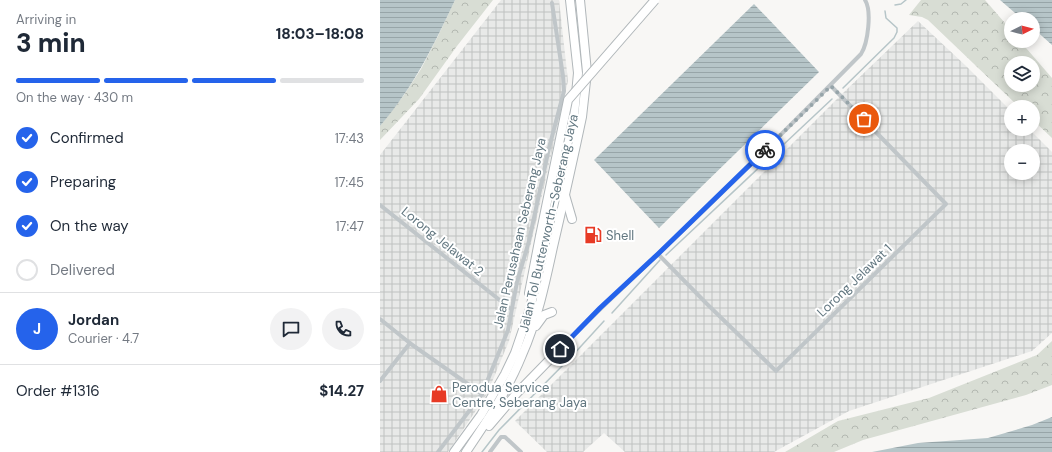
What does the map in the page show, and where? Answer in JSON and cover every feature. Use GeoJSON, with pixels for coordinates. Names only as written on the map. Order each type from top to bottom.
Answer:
{"type":"FeatureCollection","features":[{"type":"Feature","properties":{"kind":"highway","name":"Jalan Tol Butterworth–Seberang Jaya"},"geometry":{"type":"LineString","coordinates":[[454,452],[494,396],[526,336],[539,270],[574,115],[578,73],[570,0]]}},
{"type":"Feature","properties":{"kind":"highway","name":"Jalan Tol Butterworth–Seberang Jaya"},"geometry":{"type":"LineString","coordinates":[[466,452],[493,411],[512,377],[547,273],[582,117],[585,96],[587,72],[580,0]]}},
{"type":"Feature","properties":{"kind":"highway"},"geometry":{"type":"LineString","coordinates":[[526,336],[528,297],[568,100],[655,0]]}},
{"type":"Feature","properties":{"kind":"highway"},"geometry":{"type":"LineString","coordinates":[[565,195],[572,219]]}},
{"type":"Feature","properties":{"kind":"highway"},"geometry":{"type":"LineString","coordinates":[[526,336],[539,319],[552,312]]}},
{"type":"Feature","properties":{"kind":"highway"},"geometry":{"type":"LineString","coordinates":[[466,452],[517,393],[560,349]]}},
{"type":"Feature","properties":{"kind":"street"},"geometry":{"type":"LineString","coordinates":[[560,349],[600,308],[658,254],[831,86],[861,54],[865,48],[867,36],[868,13],[865,0]]}},
{"type":"Feature","properties":{"kind":"street","name":"Jalan Perusahaan Seberang Jaya"},"geometry":{"type":"LineString","coordinates":[[438,452],[482,394],[508,330],[511,309],[529,241],[549,148],[564,90],[552,3]]}},
{"type":"Feature","properties":{"kind":"street","name":"Lorong Jelawat 1"},"geometry":{"type":"LineString","coordinates":[[658,254],[776,371],[946,204],[831,86]]}},
{"type":"Feature","properties":{"kind":"street","name":"Lorong Jelawat 2"},"geometry":{"type":"LineString","coordinates":[[380,205],[511,309]]}},
{"type":"Feature","properties":{"kind":"street"},"geometry":{"type":"LineString","coordinates":[[380,319],[410,343],[482,394]]}},
{"type":"Feature","properties":{"kind":"street"},"geometry":{"type":"LineString","coordinates":[[380,381],[410,343]]}},
{"type":"Feature","properties":{"kind":"street"},"geometry":{"type":"LineString","coordinates":[[490,452],[502,437],[505,437],[522,452]]}},
{"type":"Feature","properties":{"kind":"street"},"geometry":{"type":"LineString","coordinates":[[512,452],[516,447]]}},
{"type":"Feature","properties":{"kind":"shaded area"},"geometry":{"type":"Polygon","coordinates":[[[380,0],[455,0],[422,66],[403,97],[380,126],[380,0]]]}},
{"type":"Feature","properties":{"kind":"shaded area"},"geometry":{"type":"Polygon","coordinates":[[[501,0],[559,0],[568,81],[509,341],[487,394],[448,452],[380,452],[380,155],[501,0]]]}},
{"type":"Feature","properties":{"kind":"shaded area"},"geometry":{"type":"Polygon","coordinates":[[[1000,0],[1052,0],[1052,45],[1040,34],[1040,12],[1014,12],[1000,0]]]}},
{"type":"Feature","properties":{"kind":"shaded area"},"geometry":{"type":"Polygon","coordinates":[[[754,4],[819,72],[659,228],[594,160],[754,4]]]}},
{"type":"Feature","properties":{"kind":"shaded area"},"geometry":{"type":"Polygon","coordinates":[[[918,21],[1004,104],[1004,136],[1036,136],[1052,152],[1052,333],[1032,351],[849,411],[774,452],[625,452],[604,433],[583,452],[547,452],[515,421],[843,93],[918,21]]]}},
{"type":"Feature","properties":{"kind":"shaded area"},"geometry":{"type":"Polygon","coordinates":[[[1052,417],[1052,452],[872,452],[918,443],[988,438],[1032,425],[1052,417]]]}},
{"type":"Feature","properties":{"kind":"green space"},"geometry":{"type":"Polygon","coordinates":[[[455,0],[493,0],[457,46],[419,99],[380,140],[380,126],[404,95],[421,69],[455,0]]]}},
{"type":"Feature","properties":{"kind":"green space"},"geometry":{"type":"Polygon","coordinates":[[[921,0],[985,0],[1004,22],[1004,48],[1026,48],[1033,56],[1004,56],[1004,92],[1040,92],[1040,64],[1052,78],[1052,138],[1040,127],[1040,100],[1012,100],[928,20],[922,17],[909,15],[921,0]]]}},
{"type":"Feature","properties":{"kind":"green space"},"geometry":{"type":"Polygon","coordinates":[[[1052,341],[1052,385],[1026,395],[863,440],[834,452],[785,452],[838,421],[929,398],[1037,355],[1052,341]]]}},
{"type":"Feature","properties":{"kind":"waterway"},"geometry":{"type":"LineString","coordinates":[[895,5],[901,4],[906,0]]}},
{"type":"Feature","properties":{"kind":"waterway"},"geometry":{"type":"LineString","coordinates":[[843,88],[894,38],[897,28],[886,18],[885,11]]}},
{"type":"Feature","properties":{"kind":"waterway"},"geometry":{"type":"LineString","coordinates":[[666,255],[832,99]]}},
{"type":"Feature","properties":{"kind":"waterway"},"geometry":{"type":"LineString","coordinates":[[612,313],[660,260]]}},
{"type":"Feature","properties":{"kind":"waterway"},"geometry":{"type":"LineString","coordinates":[[572,356],[604,321]]}},
{"type":"Feature","properties":{"kind":"waterway"},"geometry":{"type":"LineString","coordinates":[[482,452],[499,430],[568,360]]}},
{"type":"Feature","properties":{"kind":"way so far"},"geometry":{"type":"LineString","coordinates":[[765,150],[831,86],[864,119]]}},
{"type":"Feature","properties":{"kind":"place","name":"Shell"},"geometry":{"type":"Point","coordinates":[593,235]}},
{"type":"Feature","properties":{"kind":"place","name":"Perodua Service Centre, Seberang Jaya"},"geometry":{"type":"Point","coordinates":[439,394]}},
{"type":"Feature","properties":{"kind":"route"},"geometry":{"type":"LineString","coordinates":[[560,349],[600,308],[765,150]]}}]}
